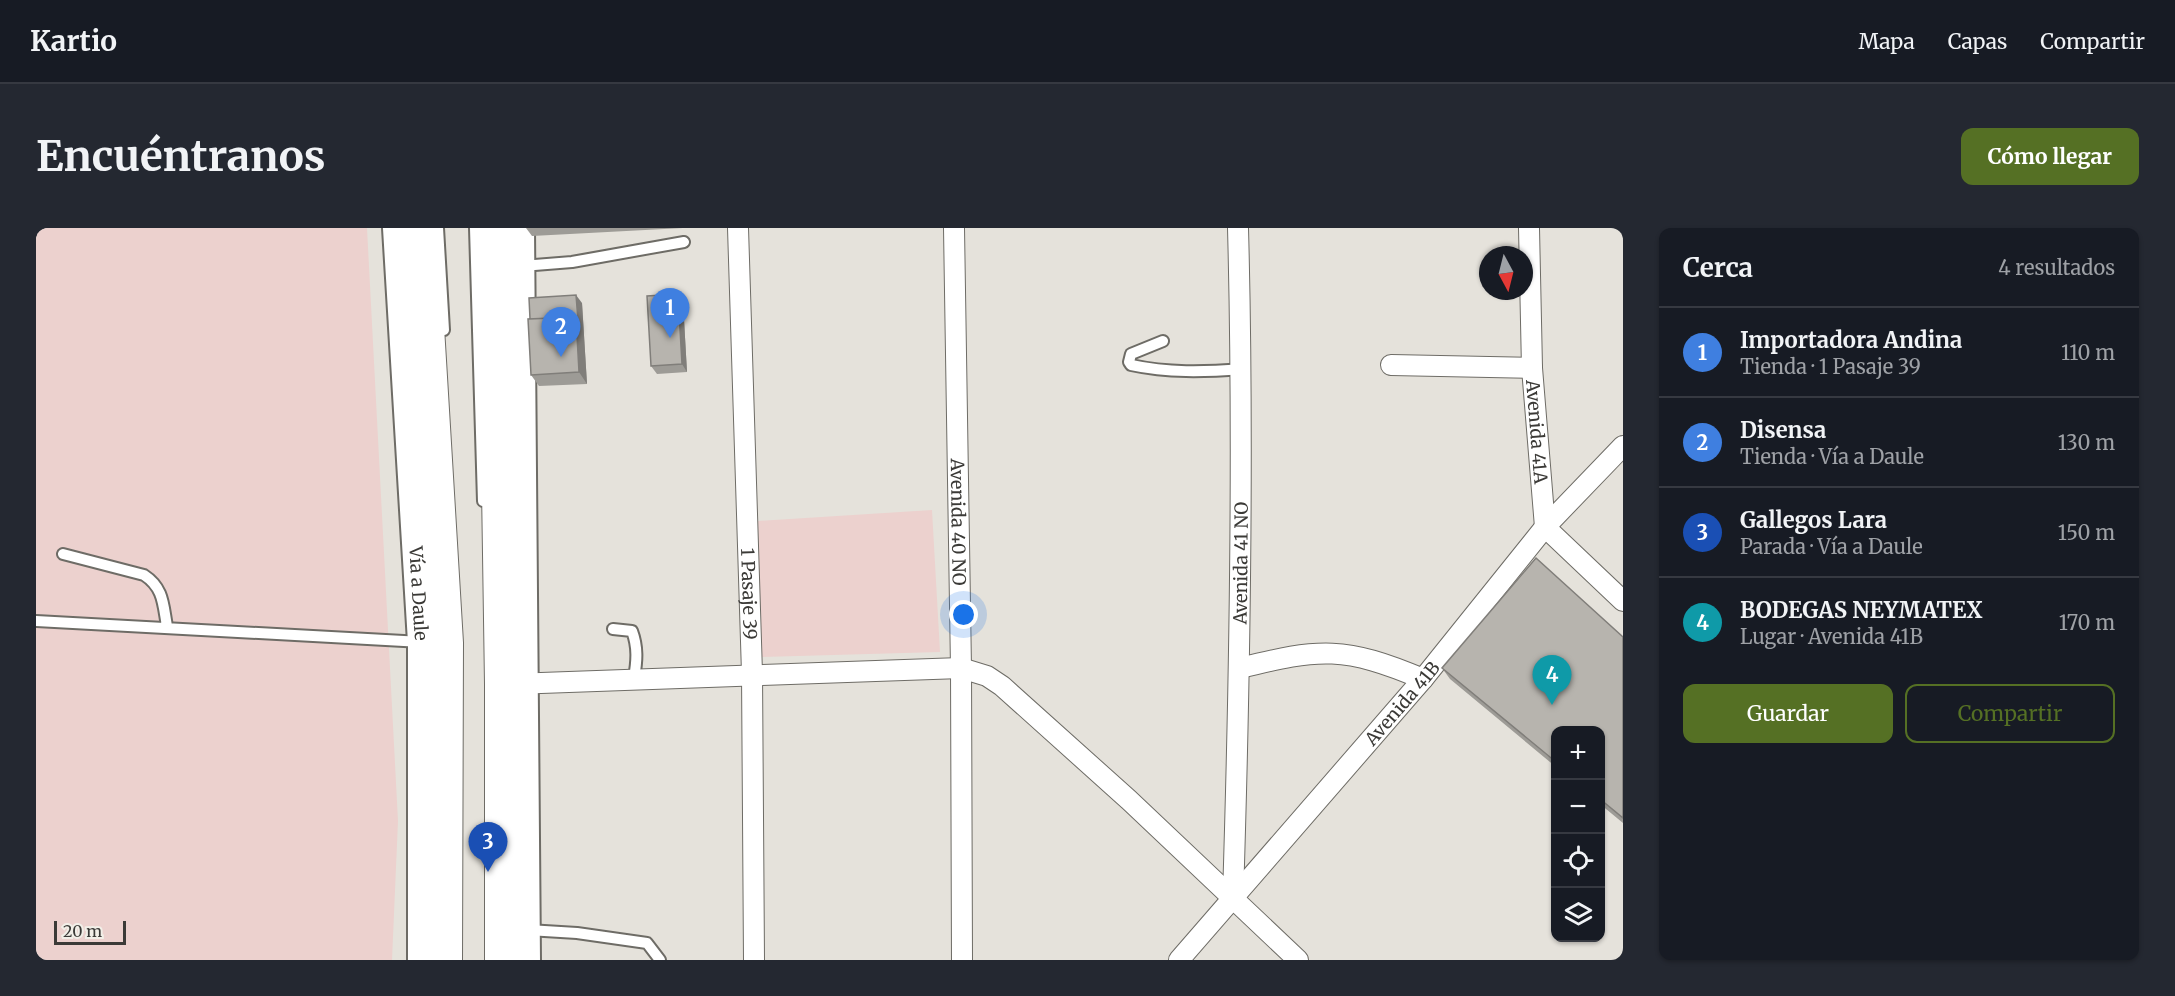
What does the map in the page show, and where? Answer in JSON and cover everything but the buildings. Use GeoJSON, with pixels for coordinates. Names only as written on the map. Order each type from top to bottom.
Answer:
{"type":"FeatureCollection","features":[{"type":"Feature","properties":{"kind":"main road","name":"Vía a Daule"},"geometry":{"type":"LineString","coordinates":[[397,228],[435,642],[422,960]]}},
{"type":"Feature","properties":{"kind":"main road","name":"Vía a Daule"},"geometry":{"type":"LineString","coordinates":[[422,228],[446,960]]}},
{"type":"Feature","properties":{"kind":"main road"},"geometry":{"type":"LineString","coordinates":[[494,228],[526,960]]}},
{"type":"Feature","properties":{"kind":"main road"},"geometry":{"type":"LineString","coordinates":[[501,960],[513,684],[520,228]]}},
{"type":"Feature","properties":{"kind":"street","name":"1 Pasaje 39"},"geometry":{"type":"LineString","coordinates":[[738,228],[752,673],[754,960]]}},
{"type":"Feature","properties":{"kind":"street","name":"Avenida 40 NO"},"geometry":{"type":"LineString","coordinates":[[954,228],[961,668],[962,960]]}},
{"type":"Feature","properties":{"kind":"street","name":"Avenida 41 NO"},"geometry":{"type":"LineString","coordinates":[[1233,897],[1240,668],[1242,369],[1238,228]]}},
{"type":"Feature","properties":{"kind":"street","name":"Avenida 41A"},"geometry":{"type":"LineString","coordinates":[[1529,228],[1532,368],[1545,527]]}},
{"type":"Feature","properties":{"kind":"street"},"geometry":{"type":"LineString","coordinates":[[1390,365],[1532,368]]}},
{"type":"Feature","properties":{"kind":"street","name":"Avenida 41B"},"geometry":{"type":"LineString","coordinates":[[1179,960],[1423,679],[1545,527],[1623,446]]}},
{"type":"Feature","properties":{"kind":"street"},"geometry":{"type":"LineString","coordinates":[[1545,527],[1623,601]]}},
{"type":"Feature","properties":{"kind":"street"},"geometry":{"type":"LineString","coordinates":[[1240,668],[1295,656],[1338,652],[1372,659],[1423,679]]}},
{"type":"Feature","properties":{"kind":"street"},"geometry":{"type":"LineString","coordinates":[[513,684],[752,673],[961,668],[987,676],[1002,686],[1233,897],[1298,960]]}},
{"type":"Feature","properties":{"kind":"lane"},"geometry":{"type":"LineString","coordinates":[[438,228],[445,345]]}},
{"type":"Feature","properties":{"kind":"lane"},"geometry":{"type":"LineString","coordinates":[[475,228],[483,512]]}},
{"type":"Feature","properties":{"kind":"lane"},"geometry":{"type":"LineString","coordinates":[[519,267],[572,262],[684,242]]}},
{"type":"Feature","properties":{"kind":"lane"},"geometry":{"type":"LineString","coordinates":[[1162,341],[1131,354],[1129,362],[1131,365],[1158,370],[1206,372],[1242,369]]}},
{"type":"Feature","properties":{"kind":"lane"},"geometry":{"type":"LineString","coordinates":[[63,555],[144,575],[153,581],[160,590],[167,626]]}},
{"type":"Feature","properties":{"kind":"lane"},"geometry":{"type":"LineString","coordinates":[[36,621],[167,626],[435,642]]}},
{"type":"Feature","properties":{"kind":"lane"},"geometry":{"type":"LineString","coordinates":[[613,629],[632,631],[637,657],[634,678]]}},
{"type":"Feature","properties":{"kind":"lane"},"geometry":{"type":"LineString","coordinates":[[525,930],[577,933],[647,943],[660,960]]}},
{"type":"Feature","properties":{"kind":"shaded area"},"geometry":{"type":"Polygon","coordinates":[[[36,228],[367,228],[398,821],[392,960],[36,960],[36,228]]]}},
{"type":"Feature","properties":{"kind":"shaded area"},"geometry":{"type":"Polygon","coordinates":[[[932,510],[940,652],[761,657],[758,521],[932,510]]]}},
{"type":"Feature","properties":{"kind":"place","name":"Importadora Andina"},"geometry":{"type":"Point","coordinates":[670,338]}},
{"type":"Feature","properties":{"kind":"place","name":"Disensa"},"geometry":{"type":"Point","coordinates":[561,357]}},
{"type":"Feature","properties":{"kind":"place","name":"BODEGAS NEYMATEX"},"geometry":{"type":"Point","coordinates":[1552,705]}},
{"type":"Feature","properties":{"kind":"place","name":"Gallegos Lara"},"geometry":{"type":"Point","coordinates":[488,872]}}]}
